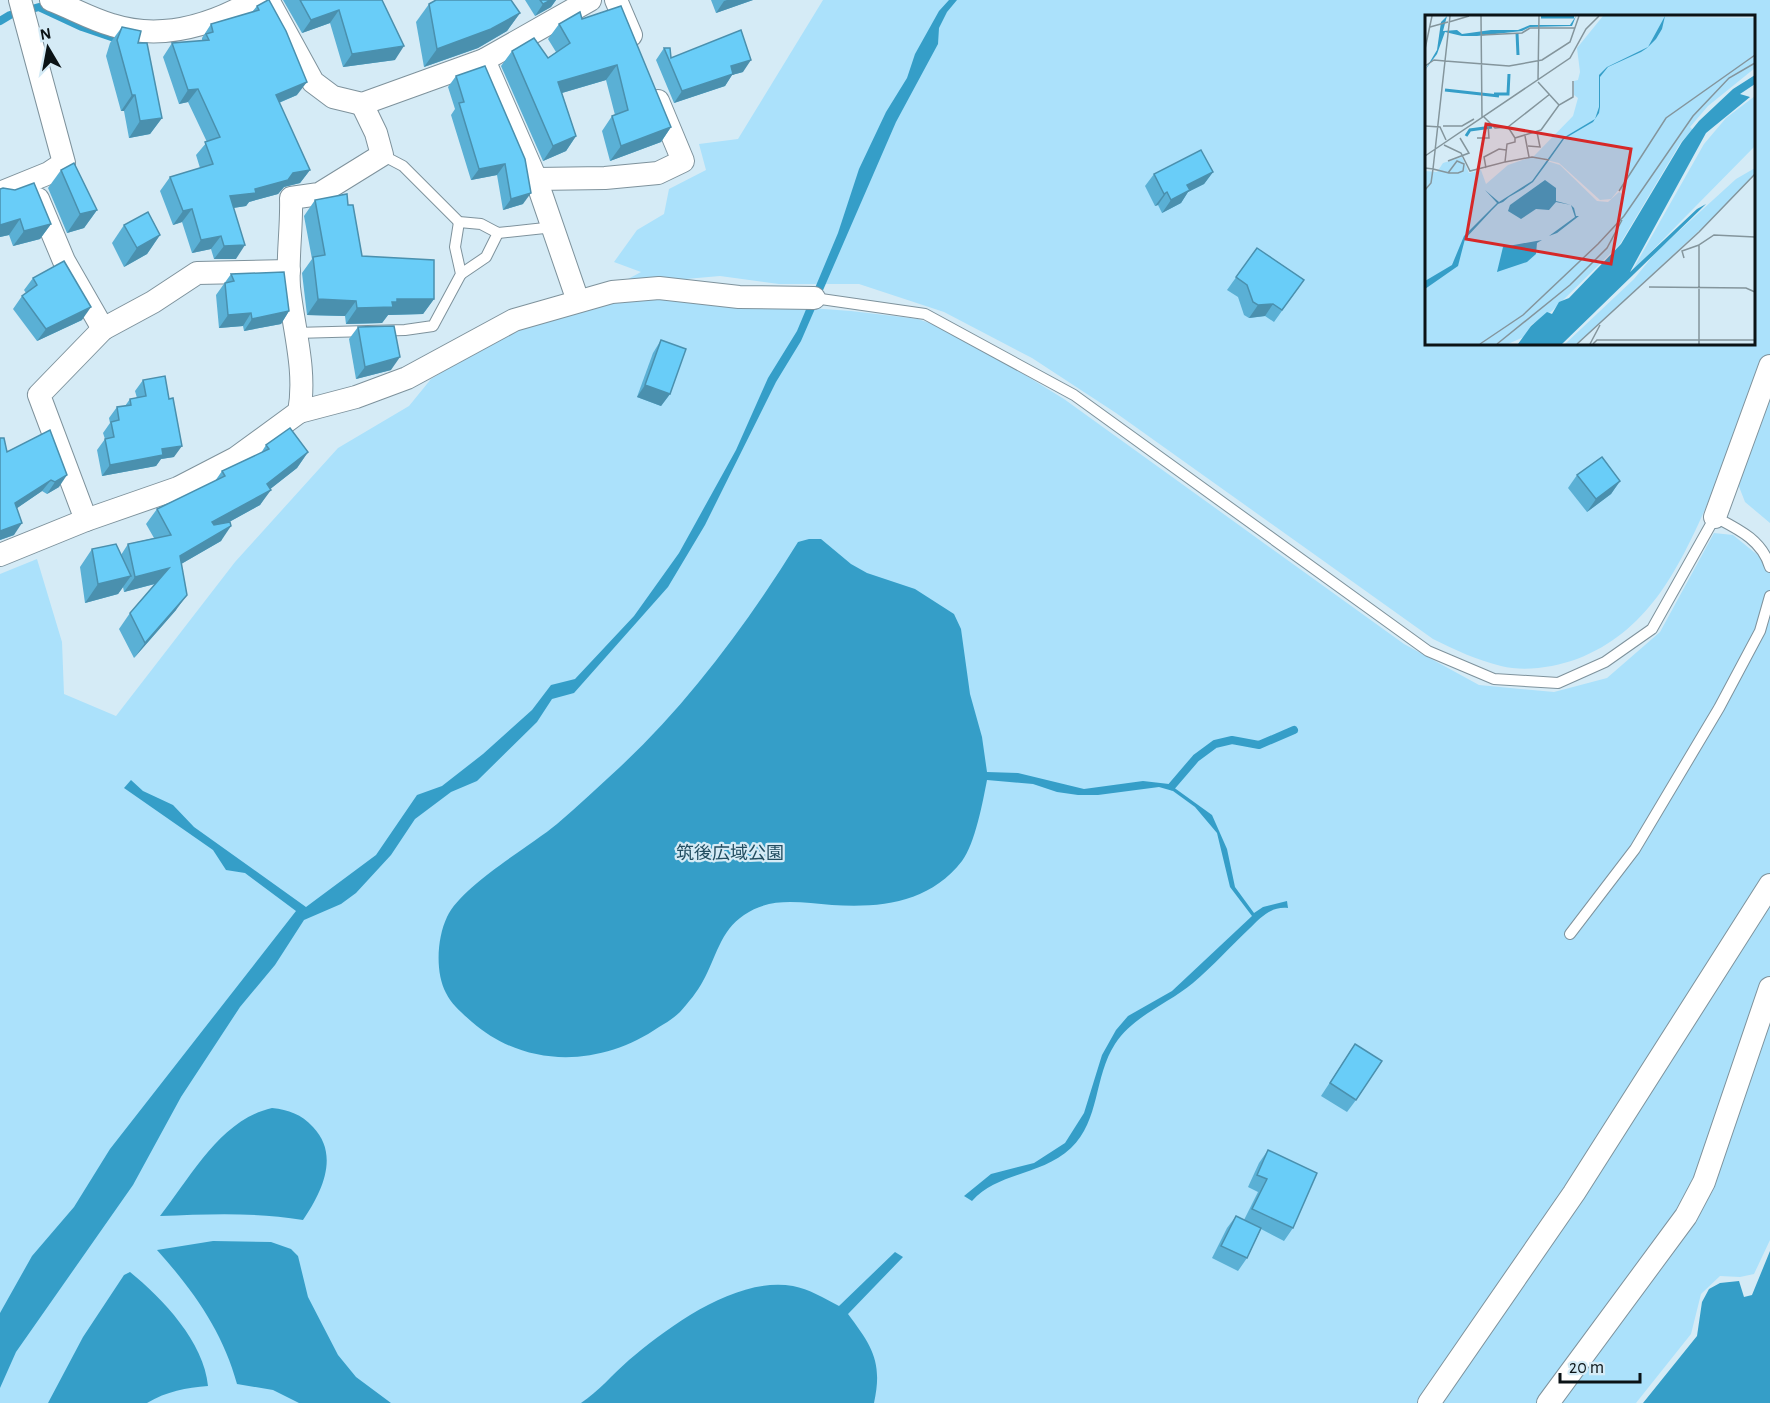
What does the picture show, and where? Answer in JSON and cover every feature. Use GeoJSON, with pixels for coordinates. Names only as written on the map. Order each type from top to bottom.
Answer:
{"type":"FeatureCollection","features":[{"type":"Feature","properties":{"kind":"street"},"geometry":{"type":"LineString","coordinates":[[0,193],[30,181],[64,163],[20,0]]}},
{"type":"Feature","properties":{"kind":"street"},"geometry":{"type":"LineString","coordinates":[[51,0],[114,26],[166,32],[194,28],[255,0]]}},
{"type":"Feature","properties":{"kind":"street"},"geometry":{"type":"LineString","coordinates":[[268,0],[313,82],[333,97],[362,104],[484,60],[590,0]]}},
{"type":"Feature","properties":{"kind":"street"},"geometry":{"type":"LineString","coordinates":[[616,0],[639,54]]}},
{"type":"Feature","properties":{"kind":"street"},"geometry":{"type":"LineString","coordinates":[[484,60],[536,179],[578,301]]}},
{"type":"Feature","properties":{"kind":"street"},"geometry":{"type":"LineString","coordinates":[[536,179],[605,178],[658,173],[683,161],[652,86]]}},
{"type":"Feature","properties":{"kind":"street"},"geometry":{"type":"LineString","coordinates":[[299,412],[300,371],[289,271],[291,198],[319,194],[382,155],[376,133],[362,104]]}},
{"type":"Feature","properties":{"kind":"street"},"geometry":{"type":"LineString","coordinates":[[30,181],[64,261],[104,329]]}},
{"type":"Feature","properties":{"kind":"street"},"geometry":{"type":"LineString","coordinates":[[86,520],[39,395],[104,329],[153,302],[197,273],[289,271]]}},
{"type":"Feature","properties":{"kind":"street"},"geometry":{"type":"LineString","coordinates":[[0,555],[86,520],[178,488],[236,458],[299,412],[356,397],[407,378],[514,320],[612,292],[659,288],[740,297],[814,298]]}},
{"type":"Feature","properties":{"kind":"street"},"geometry":{"type":"LineString","coordinates":[[1715,516],[1770,366]]}},
{"type":"Feature","properties":{"kind":"street"},"geometry":{"type":"LineString","coordinates":[[1429,1403],[1574,1193],[1770,885]]}},
{"type":"Feature","properties":{"kind":"street"},"geometry":{"type":"LineString","coordinates":[[1548,1403],[1679,1225],[1695,1199],[1730,1110],[1770,988]]}},
{"type":"Feature","properties":{"kind":"lane"},"geometry":{"type":"LineString","coordinates":[[382,155],[403,166],[459,222],[481,224],[498,233],[554,227]]}},
{"type":"Feature","properties":{"kind":"lane"},"geometry":{"type":"LineString","coordinates":[[459,222],[455,247],[461,274]]}},
{"type":"Feature","properties":{"kind":"lane"},"geometry":{"type":"LineString","coordinates":[[295,333],[405,330],[433,326],[461,274],[486,257],[498,233]]}},
{"type":"Feature","properties":{"kind":"lane"},"geometry":{"type":"LineString","coordinates":[[814,298],[925,314],[1074,395],[1428,651],[1494,679],[1557,683],[1605,662],[1652,628],[1715,516],[1748,534],[1767,556],[1770,567]]}},
{"type":"Feature","properties":{"kind":"lane"},"geometry":{"type":"LineString","coordinates":[[1570,934],[1635,849],[1719,708],[1760,631],[1770,596]]}},
{"type":"Feature","properties":{"kind":"green space"},"geometry":{"type":"Polygon","coordinates":[[[823,0],[1770,0],[1770,523],[1745,502],[1738,484],[1719,478],[1681,559],[1666,584],[1629,628],[1605,645],[1577,659],[1550,666],[1530,669],[1510,668],[1475,658],[1433,639],[1116,413],[1032,358],[944,312],[859,284],[779,284],[720,276],[617,285],[641,272],[614,262],[637,230],[664,214],[669,189],[706,170],[699,144],[738,139],[823,0]]]}},
{"type":"Feature","properties":{"kind":"green space","name":"筑後広域公園"},"geometry":{"type":"Polygon","coordinates":[[[616,294],[851,311],[918,319],[957,333],[1064,399],[1404,644],[1479,685],[1554,692],[1607,678],[1660,632],[1714,533],[1733,535],[1770,565],[1770,1240],[1754,1274],[1740,1277],[1720,1276],[1701,1294],[1691,1334],[1636,1403],[0,1403],[0,574],[37,559],[62,642],[64,694],[116,716],[235,562],[338,448],[409,406],[431,379],[509,331],[616,294]]]}},
{"type":"Feature","properties":{"kind":"shaded area"},"geometry":{"type":"Polygon","coordinates":[[[949,0],[957,0],[947,12],[939,28],[938,44],[896,122],[801,341],[776,382],[705,525],[668,587],[574,693],[552,699],[537,722],[477,781],[451,792],[415,819],[391,855],[356,893],[341,904],[304,920],[275,965],[240,1007],[181,1097],[133,1185],[16,1352],[0,1388],[0,1313],[32,1256],[74,1207],[110,1149],[296,911],[245,873],[226,870],[213,850],[124,788],[131,780],[143,791],[173,805],[194,827],[306,907],[376,855],[417,795],[442,786],[483,754],[532,710],[551,685],[575,679],[634,616],[679,553],[736,450],[768,378],[797,331],[838,233],[859,169],[886,112],[907,78],[915,54],[939,11],[949,0]]]}},
{"type":"Feature","properties":{"kind":"shaded area"},"geometry":{"type":"Polygon","coordinates":[[[821,539],[851,564],[867,573],[915,589],[954,614],[961,629],[970,694],[982,737],[987,772],[1018,773],[1084,789],[1143,781],[1169,784],[1212,815],[1227,849],[1235,887],[1254,913],[1263,907],[1287,901],[1288,908],[1276,909],[1262,917],[1193,983],[1141,1017],[1123,1034],[1108,1057],[1087,1125],[1071,1148],[1047,1164],[994,1184],[972,1201],[964,1196],[991,1174],[1034,1163],[1065,1143],[1084,1113],[1102,1055],[1116,1030],[1128,1016],[1172,991],[1252,916],[1230,887],[1217,833],[1195,807],[1173,791],[1159,787],[1098,795],[1078,795],[1057,792],[1033,784],[987,780],[978,822],[967,854],[949,875],[935,886],[903,900],[886,903],[851,906],[787,902],[755,909],[736,921],[729,929],[701,985],[680,1012],[637,1040],[613,1050],[564,1057],[540,1055],[516,1048],[493,1037],[472,1022],[454,1005],[442,985],[439,945],[447,917],[455,905],[481,880],[557,824],[646,742],[694,688],[738,632],[798,542],[821,539]]]}},
{"type":"Feature","properties":{"kind":"shaded area"},"geometry":{"type":"Polygon","coordinates":[[[272,1108],[289,1111],[304,1119],[313,1127],[326,1149],[327,1161],[322,1186],[303,1220],[250,1215],[160,1216],[195,1168],[222,1137],[237,1124],[254,1114],[272,1108]]]}},
{"type":"Feature","properties":{"kind":"shaded area"},"geometry":{"type":"Polygon","coordinates":[[[213,1241],[271,1242],[291,1249],[298,1256],[308,1297],[338,1355],[356,1377],[391,1403],[299,1403],[273,1390],[237,1384],[224,1347],[205,1312],[183,1280],[157,1250],[213,1241]]]}},
{"type":"Feature","properties":{"kind":"shaded area"},"geometry":{"type":"Polygon","coordinates":[[[1770,1251],[1770,1403],[1643,1403],[1697,1336],[1702,1302],[1709,1289],[1720,1283],[1739,1281],[1744,1297],[1752,1295],[1770,1251]]]}},
{"type":"Feature","properties":{"kind":"shaded area"},"geometry":{"type":"Polygon","coordinates":[[[895,1252],[903,1257],[848,1314],[869,1345],[876,1365],[874,1403],[581,1403],[645,1347],[705,1306],[749,1289],[772,1285],[799,1287],[839,1306],[895,1252]]]}},
{"type":"Feature","properties":{"kind":"shaded area"},"geometry":{"type":"Polygon","coordinates":[[[130,1272],[156,1295],[180,1323],[199,1353],[208,1386],[177,1391],[147,1403],[48,1403],[83,1337],[124,1275],[130,1272]]]}},
{"type":"Feature","properties":{"kind":"building"},"geometry":{"type":"Polygon","coordinates":[[[269,0],[286,31],[307,82],[276,95],[310,170],[293,173],[288,180],[255,189],[256,193],[230,196],[245,245],[224,246],[221,236],[201,240],[192,209],[183,211],[170,177],[213,164],[205,142],[220,137],[198,89],[188,90],[172,43],[209,40],[206,34],[213,32],[211,24],[259,10],[257,6],[269,0]]]}},
{"type":"Feature","properties":{"kind":"building"},"geometry":{"type":"Polygon","coordinates":[[[300,0],[382,0],[404,46],[352,54],[339,10],[311,20],[300,0]]]}},
{"type":"Feature","properties":{"kind":"building"},"geometry":{"type":"Polygon","coordinates":[[[436,0],[511,0],[520,13],[491,29],[437,49],[429,4],[436,0]]]}},
{"type":"Feature","properties":{"kind":"building"},"geometry":{"type":"Polygon","coordinates":[[[621,6],[671,127],[621,146],[612,116],[628,110],[617,65],[558,82],[576,136],[553,146],[512,51],[534,38],[548,58],[570,43],[559,24],[580,12],[582,19],[621,6]]]}},
{"type":"Feature","properties":{"kind":"building"},"geometry":{"type":"Polygon","coordinates":[[[122,27],[141,31],[138,43],[147,43],[162,118],[140,121],[135,95],[132,95],[117,40],[122,27]]]}},
{"type":"Feature","properties":{"kind":"building"},"geometry":{"type":"Polygon","coordinates":[[[741,30],[751,60],[731,66],[733,74],[682,91],[664,48],[670,48],[671,58],[741,30]]]}},
{"type":"Feature","properties":{"kind":"building"},"geometry":{"type":"Polygon","coordinates":[[[485,66],[525,159],[531,193],[511,199],[505,164],[479,169],[459,103],[464,102],[456,76],[485,66]]]}},
{"type":"Feature","properties":{"kind":"building"},"geometry":{"type":"Polygon","coordinates":[[[1201,150],[1213,172],[1187,185],[1190,190],[1171,200],[1167,192],[1164,194],[1154,174],[1201,150]]]}},
{"type":"Feature","properties":{"kind":"building"},"geometry":{"type":"Polygon","coordinates":[[[74,163],[97,210],[80,214],[61,170],[74,163]]]}},
{"type":"Feature","properties":{"kind":"building"},"geometry":{"type":"Polygon","coordinates":[[[34,183],[51,224],[24,231],[20,219],[0,225],[0,189],[15,190],[34,183]]]}},
{"type":"Feature","properties":{"kind":"building"},"geometry":{"type":"Polygon","coordinates":[[[347,194],[348,205],[353,205],[362,256],[434,260],[434,299],[397,299],[397,302],[392,302],[393,307],[357,308],[356,301],[318,299],[313,257],[325,255],[315,200],[347,194]]]}},
{"type":"Feature","properties":{"kind":"building"},"geometry":{"type":"Polygon","coordinates":[[[148,212],[160,235],[137,248],[124,225],[148,212]]]}},
{"type":"Feature","properties":{"kind":"building"},"geometry":{"type":"Polygon","coordinates":[[[1257,248],[1304,280],[1282,310],[1273,304],[1258,305],[1253,302],[1247,285],[1236,277],[1257,248]]]}},
{"type":"Feature","properties":{"kind":"building"},"geometry":{"type":"Polygon","coordinates":[[[64,261],[91,307],[46,329],[22,296],[37,285],[33,278],[64,261]]]}},
{"type":"Feature","properties":{"kind":"building"},"geometry":{"type":"Polygon","coordinates":[[[284,272],[289,311],[252,319],[251,313],[228,315],[225,283],[234,281],[231,274],[284,272]]]}},
{"type":"Feature","properties":{"kind":"building"},"geometry":{"type":"Polygon","coordinates":[[[394,326],[400,357],[365,367],[358,327],[394,326]]]}},
{"type":"Feature","properties":{"kind":"building"},"geometry":{"type":"Polygon","coordinates":[[[661,340],[686,349],[670,394],[645,385],[661,340]]]}},
{"type":"Feature","properties":{"kind":"building"},"geometry":{"type":"Polygon","coordinates":[[[165,376],[169,399],[173,398],[182,446],[162,449],[163,455],[110,465],[105,439],[114,437],[111,422],[119,420],[117,407],[131,405],[130,399],[146,396],[143,380],[165,376]]]}},
{"type":"Feature","properties":{"kind":"building"},"geometry":{"type":"Polygon","coordinates":[[[290,428],[308,452],[267,484],[271,490],[212,522],[214,525],[230,522],[231,526],[180,556],[187,595],[145,643],[130,613],[169,568],[135,577],[128,544],[171,535],[157,509],[225,476],[222,471],[269,449],[266,445],[290,428]]]}},
{"type":"Feature","properties":{"kind":"building"},"geometry":{"type":"Polygon","coordinates":[[[50,430],[67,475],[55,482],[51,480],[15,503],[22,523],[0,531],[0,438],[4,438],[7,452],[50,430]]]}},
{"type":"Feature","properties":{"kind":"building"},"geometry":{"type":"Polygon","coordinates":[[[1602,457],[1620,481],[1596,499],[1577,475],[1602,457]]]}},
{"type":"Feature","properties":{"kind":"building"},"geometry":{"type":"Polygon","coordinates":[[[116,544],[131,576],[98,584],[92,549],[116,544]]]}},
{"type":"Feature","properties":{"kind":"building"},"geometry":{"type":"Polygon","coordinates":[[[1355,1044],[1382,1061],[1356,1100],[1330,1083],[1355,1044]]]}},
{"type":"Feature","properties":{"kind":"building"},"geometry":{"type":"Polygon","coordinates":[[[1268,1150],[1317,1173],[1293,1228],[1252,1209],[1267,1179],[1257,1175],[1268,1150]]]}},
{"type":"Feature","properties":{"kind":"building"},"geometry":{"type":"Polygon","coordinates":[[[1236,1216],[1261,1228],[1247,1258],[1221,1246],[1236,1216]]]}},
{"type":"Feature","properties":{"kind":"waterway"},"geometry":{"type":"LineString","coordinates":[[0,21],[10,15],[39,7],[82,27],[123,41]]}},
{"type":"Feature","properties":{"kind":"waterway"},"geometry":{"type":"LineString","coordinates":[[1172,786],[1196,758],[1215,744],[1232,740],[1259,745],[1294,730]]}}]}
